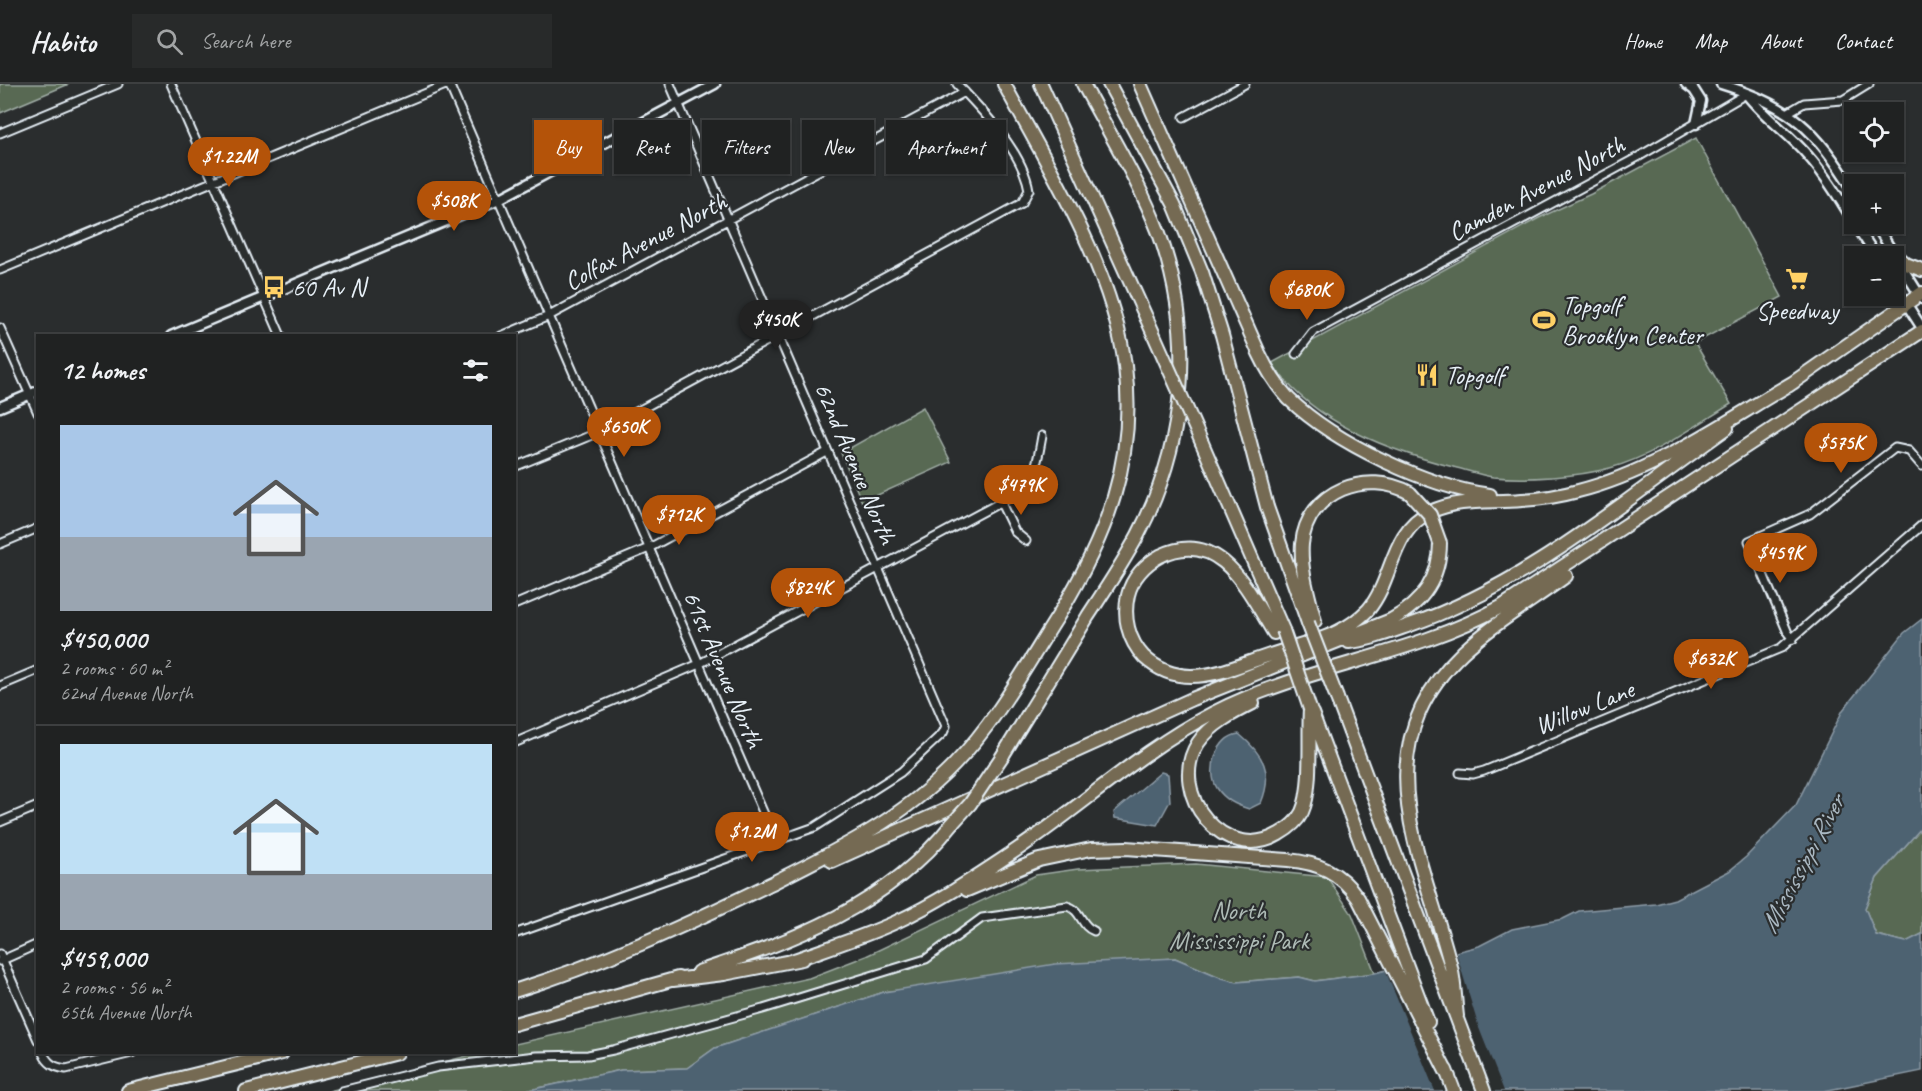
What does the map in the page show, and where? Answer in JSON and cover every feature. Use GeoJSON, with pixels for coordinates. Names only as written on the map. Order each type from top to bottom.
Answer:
{"type":"FeatureCollection","features":[{"type":"Feature","properties":{"kind":"highway"},"geometry":{"type":"LineString","coordinates":[[723,907],[865,835],[910,804],[951,768],[986,729],[1010,696],[1083,572],[1111,511],[1124,456],[1128,420],[1125,363],[1119,330],[1109,297],[1090,251],[1004,84]]}},
{"type":"Feature","properties":{"kind":"highway"},"geometry":{"type":"LineString","coordinates":[[1032,84],[1054,114]]}},
{"type":"Feature","properties":{"kind":"highway"},"geometry":{"type":"LineString","coordinates":[[1041,84],[1202,443],[1279,632]]}},
{"type":"Feature","properties":{"kind":"highway"},"geometry":{"type":"LineString","coordinates":[[516,1023],[673,980],[773,948],[846,913],[903,873],[970,804],[1003,755],[1137,537],[1163,476],[1179,412],[1182,378],[1180,322],[1167,259],[1140,190],[1083,84]]}},
{"type":"Feature","properties":{"kind":"highway"},"geometry":{"type":"LineString","coordinates":[[1109,84],[1174,204],[1202,272],[1222,335],[1267,507],[1484,1091]]}},
{"type":"Feature","properties":{"kind":"highway"},"geometry":{"type":"LineString","coordinates":[[1140,84],[1258,353],[1274,381],[1289,398],[1327,428],[1395,466],[1424,478],[1489,495],[1554,496]]}},
{"type":"Feature","properties":{"kind":"highway"},"geometry":{"type":"LineString","coordinates":[[1904,262],[1922,270]]}},
{"type":"Feature","properties":{"kind":"highway"},"geometry":{"type":"LineString","coordinates":[[1336,643],[1365,640],[1413,625],[1466,603],[1503,583],[1586,529],[1906,304],[1921,296]]}},
{"type":"Feature","properties":{"kind":"highway"},"geometry":{"type":"LineString","coordinates":[[794,960],[881,928],[928,905],[1008,856],[1155,748],[1212,714],[1262,692],[1440,636],[1520,597],[1922,329]]}},
{"type":"Feature","properties":{"kind":"highway"},"geometry":{"type":"LineString","coordinates":[[1454,1091],[1310,709],[1292,655],[1279,632],[1241,578],[1221,560],[1202,551],[1179,550],[1155,559],[1138,574],[1129,592],[1127,624],[1131,637],[1142,655],[1159,668],[1175,674],[1207,674],[1330,635],[1351,624],[1373,602],[1407,530],[1428,513],[1461,501],[1522,500],[1554,496],[1602,484],[1634,471],[1794,382]]}},
{"type":"Feature","properties":{"kind":"highway"},"geometry":{"type":"LineString","coordinates":[[516,990],[630,950],[723,907],[897,833],[1192,699],[1391,620],[1415,604],[1433,578],[1438,565],[1440,543],[1430,515],[1410,493],[1383,483],[1358,483],[1335,492],[1317,508],[1302,544],[1311,622]]}},
{"type":"Feature","properties":{"kind":"highway"},"geometry":{"type":"LineString","coordinates":[[1457,1016],[1451,967],[1410,830],[1405,781],[1412,737],[1433,690],[1456,660],[1479,639],[1675,495]]}},
{"type":"Feature","properties":{"kind":"highway"},"geometry":{"type":"LineString","coordinates":[[1310,709],[1309,782],[1301,815],[1286,830],[1261,841],[1236,839],[1215,829],[1199,811],[1190,788],[1190,762],[1202,737],[1219,722],[1251,704],[1357,662]]}},
{"type":"Feature","properties":{"kind":"highway"},"geometry":{"type":"LineString","coordinates":[[673,980],[724,974],[826,954],[870,937],[1015,869],[1057,855],[1101,848],[1270,858],[1318,865],[1332,872],[1348,885],[1377,936],[1449,1077]]}},
{"type":"Feature","properties":{"kind":"highway"},"geometry":{"type":"LineString","coordinates":[[128,1091],[278,1054]]}},
{"type":"Feature","properties":{"kind":"highway"},"geometry":{"type":"LineString","coordinates":[[246,1091],[394,1054]]}},
{"type":"Feature","properties":{"kind":"street"},"geometry":{"type":"LineString","coordinates":[[0,133],[118,84]]}},
{"type":"Feature","properties":{"kind":"street"},"geometry":{"type":"LineString","coordinates":[[171,84],[280,334]]}},
{"type":"Feature","properties":{"kind":"street"},"geometry":{"type":"LineString","coordinates":[[0,270],[448,84]]}},
{"type":"Feature","properties":{"kind":"street","name":"61st Avenue North"},"geometry":{"type":"LineString","coordinates":[[448,84],[776,842]]}},
{"type":"Feature","properties":{"kind":"street","name":"62nd Avenue North"},"geometry":{"type":"LineString","coordinates":[[670,84],[946,726],[943,732],[901,772],[873,792],[815,827],[776,842]]}},
{"type":"Feature","properties":{"kind":"street"},"geometry":{"type":"LineString","coordinates":[[176,334],[499,200],[715,84]]}},
{"type":"Feature","properties":{"kind":"street"},"geometry":{"type":"LineString","coordinates":[[516,466],[599,432],[1022,203],[1029,190],[1023,172],[986,114],[957,84]]}},
{"type":"Feature","properties":{"kind":"street"},"geometry":{"type":"LineString","coordinates":[[1184,117],[1245,84]]}},
{"type":"Feature","properties":{"kind":"street"},"geometry":{"type":"LineString","coordinates":[[1686,84],[1694,90],[1701,101],[1696,124]]}},
{"type":"Feature","properties":{"kind":"street"},"geometry":{"type":"LineString","coordinates":[[1720,84],[1776,104],[1801,123],[1828,151],[1844,176]]}},
{"type":"Feature","properties":{"kind":"street"},"geometry":{"type":"LineString","coordinates":[[1787,113],[1804,103],[1843,100],[1869,84]]}},
{"type":"Feature","properties":{"kind":"street","name":"Colfax Avenue North"},"geometry":{"type":"LineString","coordinates":[[506,334],[549,316],[965,92]]}},
{"type":"Feature","properties":{"kind":"street"},"geometry":{"type":"LineString","coordinates":[[1746,94],[1764,117],[1788,135],[1809,157],[1844,208]]}},
{"type":"Feature","properties":{"kind":"street","name":"Camden Avenue North"},"geometry":{"type":"LineString","coordinates":[[1296,354],[1313,332],[1696,124],[1746,94]]}},
{"type":"Feature","properties":{"kind":"street"},"geometry":{"type":"LineString","coordinates":[[1904,269],[1921,296]]}},
{"type":"Feature","properties":{"kind":"street"},"geometry":{"type":"LineString","coordinates":[[1904,301],[1922,329]]}},
{"type":"Feature","properties":{"kind":"street"},"geometry":{"type":"LineString","coordinates":[[0,328],[34,393],[0,407]]}},
{"type":"Feature","properties":{"kind":"street"},"geometry":{"type":"LineString","coordinates":[[516,742],[699,664],[1001,503],[1028,484],[1035,472],[1042,436]]}},
{"type":"Feature","properties":{"kind":"street"},"geometry":{"type":"LineString","coordinates":[[1793,639],[1788,633],[1749,542],[1810,514],[1895,448],[1909,451],[1922,466]]}},
{"type":"Feature","properties":{"kind":"street"},"geometry":{"type":"LineString","coordinates":[[516,604],[649,548],[827,452]]}},
{"type":"Feature","properties":{"kind":"street"},"geometry":{"type":"LineString","coordinates":[[1001,503],[1015,532],[1026,541]]}},
{"type":"Feature","properties":{"kind":"street","name":"Willow Lane"},"geometry":{"type":"LineString","coordinates":[[1460,773],[1473,774],[1484,771],[1781,648],[1922,525]]}},
{"type":"Feature","properties":{"kind":"street"},"geometry":{"type":"LineString","coordinates":[[0,544],[36,529]]}},
{"type":"Feature","properties":{"kind":"street"},"geometry":{"type":"LineString","coordinates":[[0,686],[36,670]]}},
{"type":"Feature","properties":{"kind":"street"},"geometry":{"type":"LineString","coordinates":[[0,822],[36,807]]}},
{"type":"Feature","properties":{"kind":"street"},"geometry":{"type":"LineString","coordinates":[[516,933],[776,842]]}},
{"type":"Feature","properties":{"kind":"street"},"geometry":{"type":"LineString","coordinates":[[342,1091],[438,1067],[537,1056],[588,1055],[613,1050],[763,1009],[926,959],[982,918],[1067,906],[1075,909],[1084,926],[1094,931]]}},
{"type":"Feature","properties":{"kind":"street"},"geometry":{"type":"LineString","coordinates":[[36,945],[1,958],[36,1036]]}},
{"type":"Feature","properties":{"kind":"street"},"geometry":{"type":"LineString","coordinates":[[44,1054],[47,1061],[55,1067],[66,1070],[128,1054]]}},
{"type":"Feature","properties":{"kind":"green space"},"geometry":{"type":"Polygon","coordinates":[[[0,84],[69,84],[0,113],[0,84]]]}},
{"type":"Feature","properties":{"kind":"green space","name":"Topgolf Brooklyn Center"},"geometry":{"type":"Polygon","coordinates":[[[1696,138],[1782,297],[1695,343],[1731,404],[1657,449],[1626,463],[1583,474],[1521,478],[1484,475],[1406,453],[1354,432],[1308,402],[1288,384],[1272,363],[1539,218],[1591,194],[1696,138]]]}},
{"type":"Feature","properties":{"kind":"green space"},"geometry":{"type":"Polygon","coordinates":[[[923,407],[951,462],[862,502],[841,453],[923,407]]]}},
{"type":"Feature","properties":{"kind":"green space"},"geometry":{"type":"Polygon","coordinates":[[[1922,827],[1922,934],[1906,942],[1876,935],[1865,908],[1877,878],[1922,827]]]}},
{"type":"Feature","properties":{"kind":"green space","name":"North Mississippi Park"},"geometry":{"type":"Polygon","coordinates":[[[1196,864],[1327,877],[1352,914],[1375,973],[1315,981],[1299,977],[1237,982],[1175,958],[1126,962],[884,992],[715,1048],[687,1068],[621,1070],[525,1091],[329,1091],[475,1054],[516,1054],[516,1044],[809,978],[866,956],[1036,875],[1078,869],[1196,864]]]}},
{"type":"Feature","properties":{"kind":"water","name":"Mississippi River"},"geometry":{"type":"Polygon","coordinates":[[[1922,619],[1922,827],[1877,878],[1865,908],[1876,935],[1906,942],[1922,934],[1922,1071],[1824,1091],[525,1091],[621,1070],[687,1068],[715,1048],[884,992],[1055,964],[1175,958],[1237,982],[1299,977],[1315,981],[1375,973],[1479,946],[1512,929],[1563,919],[1579,911],[1656,904],[1675,899],[1729,871],[1746,857],[1796,805],[1843,710],[1904,633],[1922,619]]]}},
{"type":"Feature","properties":{"kind":"water"},"geometry":{"type":"Polygon","coordinates":[[[1239,734],[1260,756],[1266,773],[1265,792],[1261,803],[1249,809],[1227,799],[1214,781],[1213,764],[1219,747],[1231,736],[1239,734]]]}},
{"type":"Feature","properties":{"kind":"water"},"geometry":{"type":"Polygon","coordinates":[[[1161,772],[1168,774],[1170,801],[1157,825],[1115,818],[1114,812],[1161,772]]]}},
{"type":"Feature","properties":{"kind":"pier"},"geometry":{"type":"Polygon","coordinates":[[[1455,949],[1479,1028],[1504,1091],[1435,1091],[1384,967],[1455,949]]]}},
{"type":"Feature","properties":{"kind":"place","name":"Speedway"},"geometry":{"type":"Point","coordinates":[1797,279]}},
{"type":"Feature","properties":{"kind":"place","name":"60 Av N"},"geometry":{"type":"Point","coordinates":[274,287]}},
{"type":"Feature","properties":{"kind":"place","name":"Topgolf Brooklyn Center"},"geometry":{"type":"Point","coordinates":[1544,320]}},
{"type":"Feature","properties":{"kind":"place","name":"Topgolf"},"geometry":{"type":"Point","coordinates":[1427,375]}}]}
